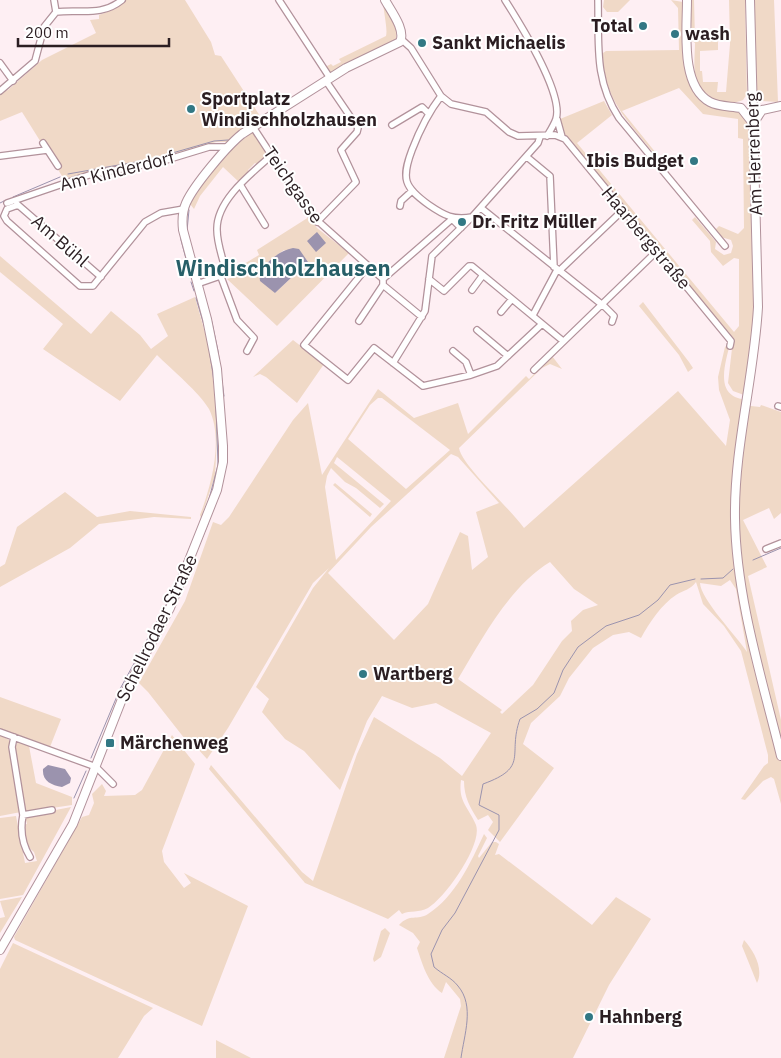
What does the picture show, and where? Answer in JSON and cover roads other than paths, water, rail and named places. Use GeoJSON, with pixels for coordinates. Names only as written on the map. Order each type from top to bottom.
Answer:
{"type":"FeatureCollection","features":[{"type":"Feature","properties":{"kind":"street"},"geometry":{"type":"LineString","coordinates":[[0,91],[35,61],[44,28],[56,12],[54,0]]}},
{"type":"Feature","properties":{"kind":"street"},"geometry":{"type":"LineString","coordinates":[[56,12],[98,12],[112,7],[122,0]]}},
{"type":"Feature","properties":{"kind":"street"},"geometry":{"type":"LineString","coordinates":[[279,0],[358,128],[357,132],[341,150],[356,182],[317,222]]}},
{"type":"Feature","properties":{"kind":"street"},"geometry":{"type":"LineString","coordinates":[[385,0],[400,30],[401,40],[411,48],[441,96],[453,106],[486,112],[509,132],[518,136],[562,136],[556,119],[553,92],[534,44],[505,0]]}},
{"type":"Feature","properties":{"kind":"street"},"geometry":{"type":"LineString","coordinates":[[598,0],[599,68],[607,98],[619,118],[725,246]]}},
{"type":"Feature","properties":{"kind":"street"},"geometry":{"type":"LineString","coordinates":[[686,0],[689,69],[693,85],[711,103],[734,106],[745,110],[753,124],[762,110],[778,106]]}},
{"type":"Feature","properties":{"kind":"street","name":"Am Herrenberg"},"geometry":{"type":"LineString","coordinates":[[750,2],[758,307],[754,358],[736,474],[736,536],[746,609],[781,756]]}},
{"type":"Feature","properties":{"kind":"street","name":"Schellrodaer Straße"},"geometry":{"type":"LineString","coordinates":[[0,950],[73,824],[124,694],[178,591],[208,515],[220,476],[223,446],[214,349],[183,230],[184,209],[190,195],[229,147],[254,126],[328,79],[401,40]]}},
{"type":"Feature","properties":{"kind":"street"},"geometry":{"type":"LineString","coordinates":[[0,63],[13,81]]}},
{"type":"Feature","properties":{"kind":"street"},"geometry":{"type":"LineString","coordinates":[[734,106],[746,101],[751,90]]}},
{"type":"Feature","properties":{"kind":"street"},"geometry":{"type":"LineString","coordinates":[[751,90],[756,101],[778,106]]}},
{"type":"Feature","properties":{"kind":"street"},"geometry":{"type":"LineString","coordinates":[[441,96],[418,130],[405,166],[412,191],[442,214],[452,219],[461,228]]}},
{"type":"Feature","properties":{"kind":"street"},"geometry":{"type":"LineString","coordinates":[[392,125],[422,107],[428,113]]}},
{"type":"Feature","properties":{"kind":"street"},"geometry":{"type":"LineString","coordinates":[[393,362],[422,317],[432,256],[481,208],[538,144],[556,119]]}},
{"type":"Feature","properties":{"kind":"street","name":"Teichgasse"},"geometry":{"type":"LineString","coordinates":[[254,126],[317,222],[368,266],[422,317]]}},
{"type":"Feature","properties":{"kind":"street","name":"Haarbergstraße"},"geometry":{"type":"LineString","coordinates":[[562,136],[731,341],[730,346]]}},
{"type":"Feature","properties":{"kind":"street"},"geometry":{"type":"LineString","coordinates":[[43,143],[58,166]]}},
{"type":"Feature","properties":{"kind":"street","name":"Am Kinderdorf"},"geometry":{"type":"LineString","coordinates":[[7,203],[16,203],[89,176],[163,160],[209,147],[229,147]]}},
{"type":"Feature","properties":{"kind":"street"},"geometry":{"type":"LineString","coordinates":[[0,156],[47,150]]}},
{"type":"Feature","properties":{"kind":"street"},"geometry":{"type":"LineString","coordinates":[[247,351],[254,338],[237,320],[220,277],[224,268],[218,243],[218,223],[225,206],[240,186],[272,155]]}},
{"type":"Feature","properties":{"kind":"street"},"geometry":{"type":"LineString","coordinates":[[527,157],[550,176],[557,269]]}},
{"type":"Feature","properties":{"kind":"street"},"geometry":{"type":"LineString","coordinates":[[240,186],[265,225]]}},
{"type":"Feature","properties":{"kind":"street"},"geometry":{"type":"LineString","coordinates":[[400,206],[402,201],[412,191]]}},
{"type":"Feature","properties":{"kind":"street","name":"Am Bühl"},"geometry":{"type":"LineString","coordinates":[[101,277],[16,203],[4,213],[7,221],[80,286],[94,286],[148,220],[162,213],[184,209]]}},
{"type":"Feature","properties":{"kind":"street"},"geometry":{"type":"LineString","coordinates":[[481,208],[614,316],[612,322]]}},
{"type":"Feature","properties":{"kind":"street"},"geometry":{"type":"LineString","coordinates":[[533,316],[557,269],[623,210]]}},
{"type":"Feature","properties":{"kind":"street"},"geometry":{"type":"LineString","coordinates":[[359,320],[383,282],[452,219],[472,217]]}},
{"type":"Feature","properties":{"kind":"street"},"geometry":{"type":"LineString","coordinates":[[534,370],[657,251]]}},
{"type":"Feature","properties":{"kind":"street"},"geometry":{"type":"LineString","coordinates":[[429,279],[444,290],[470,265],[563,341]]}},
{"type":"Feature","properties":{"kind":"street"},"geometry":{"type":"LineString","coordinates":[[368,266],[304,344],[348,380],[374,348],[419,384],[427,387],[471,375],[497,366],[542,324]]}},
{"type":"Feature","properties":{"kind":"street"},"geometry":{"type":"LineString","coordinates":[[472,290],[483,275]]}},
{"type":"Feature","properties":{"kind":"street"},"geometry":{"type":"LineString","coordinates":[[197,284],[220,277]]}},
{"type":"Feature","properties":{"kind":"street"},"geometry":{"type":"LineString","coordinates":[[501,312],[512,299]]}},
{"type":"Feature","properties":{"kind":"street"},"geometry":{"type":"LineString","coordinates":[[477,330],[508,356]]}},
{"type":"Feature","properties":{"kind":"street"},"geometry":{"type":"LineString","coordinates":[[453,351],[466,362],[471,375]]}},
{"type":"Feature","properties":{"kind":"street"},"geometry":{"type":"LineString","coordinates":[[766,549],[781,543]]}},
{"type":"Feature","properties":{"kind":"street"},"geometry":{"type":"LineString","coordinates":[[0,732],[96,767],[113,784]]}},
{"type":"Feature","properties":{"kind":"street"},"geometry":{"type":"LineString","coordinates":[[14,737],[12,747],[22,815],[21,825],[24,847],[30,857]]}},
{"type":"Feature","properties":{"kind":"street"},"geometry":{"type":"LineString","coordinates":[[22,815],[52,810]]}},
{"type":"Feature","properties":{"kind":"waterway"},"geometry":{"type":"LineString","coordinates":[[162,156],[214,141],[228,140]]}},
{"type":"Feature","properties":{"kind":"waterway"},"geometry":{"type":"LineString","coordinates":[[68,174],[158,158]]}},
{"type":"Feature","properties":{"kind":"waterway"},"geometry":{"type":"LineString","coordinates":[[13,197],[60,177]]}},
{"type":"Feature","properties":{"kind":"waterway"},"geometry":{"type":"LineString","coordinates":[[0,203],[4,201]]}},
{"type":"Feature","properties":{"kind":"waterway"},"geometry":{"type":"LineString","coordinates":[[187,231],[189,210]]}},
{"type":"Feature","properties":{"kind":"waterway"},"geometry":{"type":"LineString","coordinates":[[179,217],[181,240],[190,274]]}},
{"type":"Feature","properties":{"kind":"waterway"},"geometry":{"type":"LineString","coordinates":[[191,282],[194,291]]}},
{"type":"Feature","properties":{"kind":"waterway"},"geometry":{"type":"LineString","coordinates":[[196,298],[206,332]]}},
{"type":"Feature","properties":{"kind":"waterway"},"geometry":{"type":"LineString","coordinates":[[211,318],[224,396]]}},
{"type":"Feature","properties":{"kind":"waterway"},"geometry":{"type":"LineString","coordinates":[[210,355],[215,388]]}},
{"type":"Feature","properties":{"kind":"waterway"},"geometry":{"type":"LineString","coordinates":[[209,499],[218,465],[216,407]]}},
{"type":"Feature","properties":{"kind":"waterway"},"geometry":{"type":"LineString","coordinates":[[202,518],[208,503]]}},
{"type":"Feature","properties":{"kind":"waterway"},"geometry":{"type":"LineString","coordinates":[[177,599],[208,524]]}},
{"type":"Feature","properties":{"kind":"waterway"},"geometry":{"type":"LineString","coordinates":[[91,758],[120,689],[166,605],[192,542]]}},
{"type":"Feature","properties":{"kind":"waterway"},"geometry":{"type":"LineString","coordinates":[[753,560],[781,548]]}},
{"type":"Feature","properties":{"kind":"waterway"},"geometry":{"type":"LineString","coordinates":[[701,579],[723,578],[733,569]]}},
{"type":"Feature","properties":{"kind":"waterway"},"geometry":{"type":"LineString","coordinates":[[461,1058],[467,1021],[466,1002],[456,983],[434,967],[431,954],[442,930],[455,913],[499,830],[499,815],[479,805],[483,784],[498,778],[507,772],[512,765],[520,719],[537,709],[554,693],[563,670],[578,647],[606,626],[639,615],[658,600],[670,585],[695,579]]}},
{"type":"Feature","properties":{"kind":"waterway"},"geometry":{"type":"LineString","coordinates":[[126,700],[128,695]]}},
{"type":"Feature","properties":{"kind":"waterway"},"geometry":{"type":"LineString","coordinates":[[74,798],[86,771]]}},
{"type":"Feature","properties":{"kind":"waterway"},"geometry":{"type":"LineString","coordinates":[[66,829],[73,815]]}},
{"type":"Feature","properties":{"kind":"waterway"},"geometry":{"type":"LineString","coordinates":[[0,942],[5,934]]}},
{"type":"Feature","properties":{"kind":"place","name":"Total"},"geometry":{"type":"Point","coordinates":[643,26]}},
{"type":"Feature","properties":{"kind":"place","name":"wash"},"geometry":{"type":"Point","coordinates":[675,34]}},
{"type":"Feature","properties":{"kind":"place","name":"Sankt Michaelis"},"geometry":{"type":"Point","coordinates":[422,43]}},
{"type":"Feature","properties":{"kind":"place","name":"Sportplatz Windischholzhausen"},"geometry":{"type":"Point","coordinates":[191,109]}},
{"type":"Feature","properties":{"kind":"place","name":"Ibis Budget"},"geometry":{"type":"Point","coordinates":[694,161]}},
{"type":"Feature","properties":{"kind":"place","name":"Dr. Fritz Müller"},"geometry":{"type":"Point","coordinates":[462,222]}},
{"type":"Feature","properties":{"kind":"place","name":"Wartberg"},"geometry":{"type":"Point","coordinates":[363,674]}},
{"type":"Feature","properties":{"kind":"place","name":"Märchenweg"},"geometry":{"type":"Point","coordinates":[110,743]}},
{"type":"Feature","properties":{"kind":"place","name":"Hahnberg"},"geometry":{"type":"Point","coordinates":[589,1017]}},
{"type":"Feature","properties":{"kind":"district","name":"Windischholzhausen"},"geometry":{"type":"Point","coordinates":[283,268]}}]}
